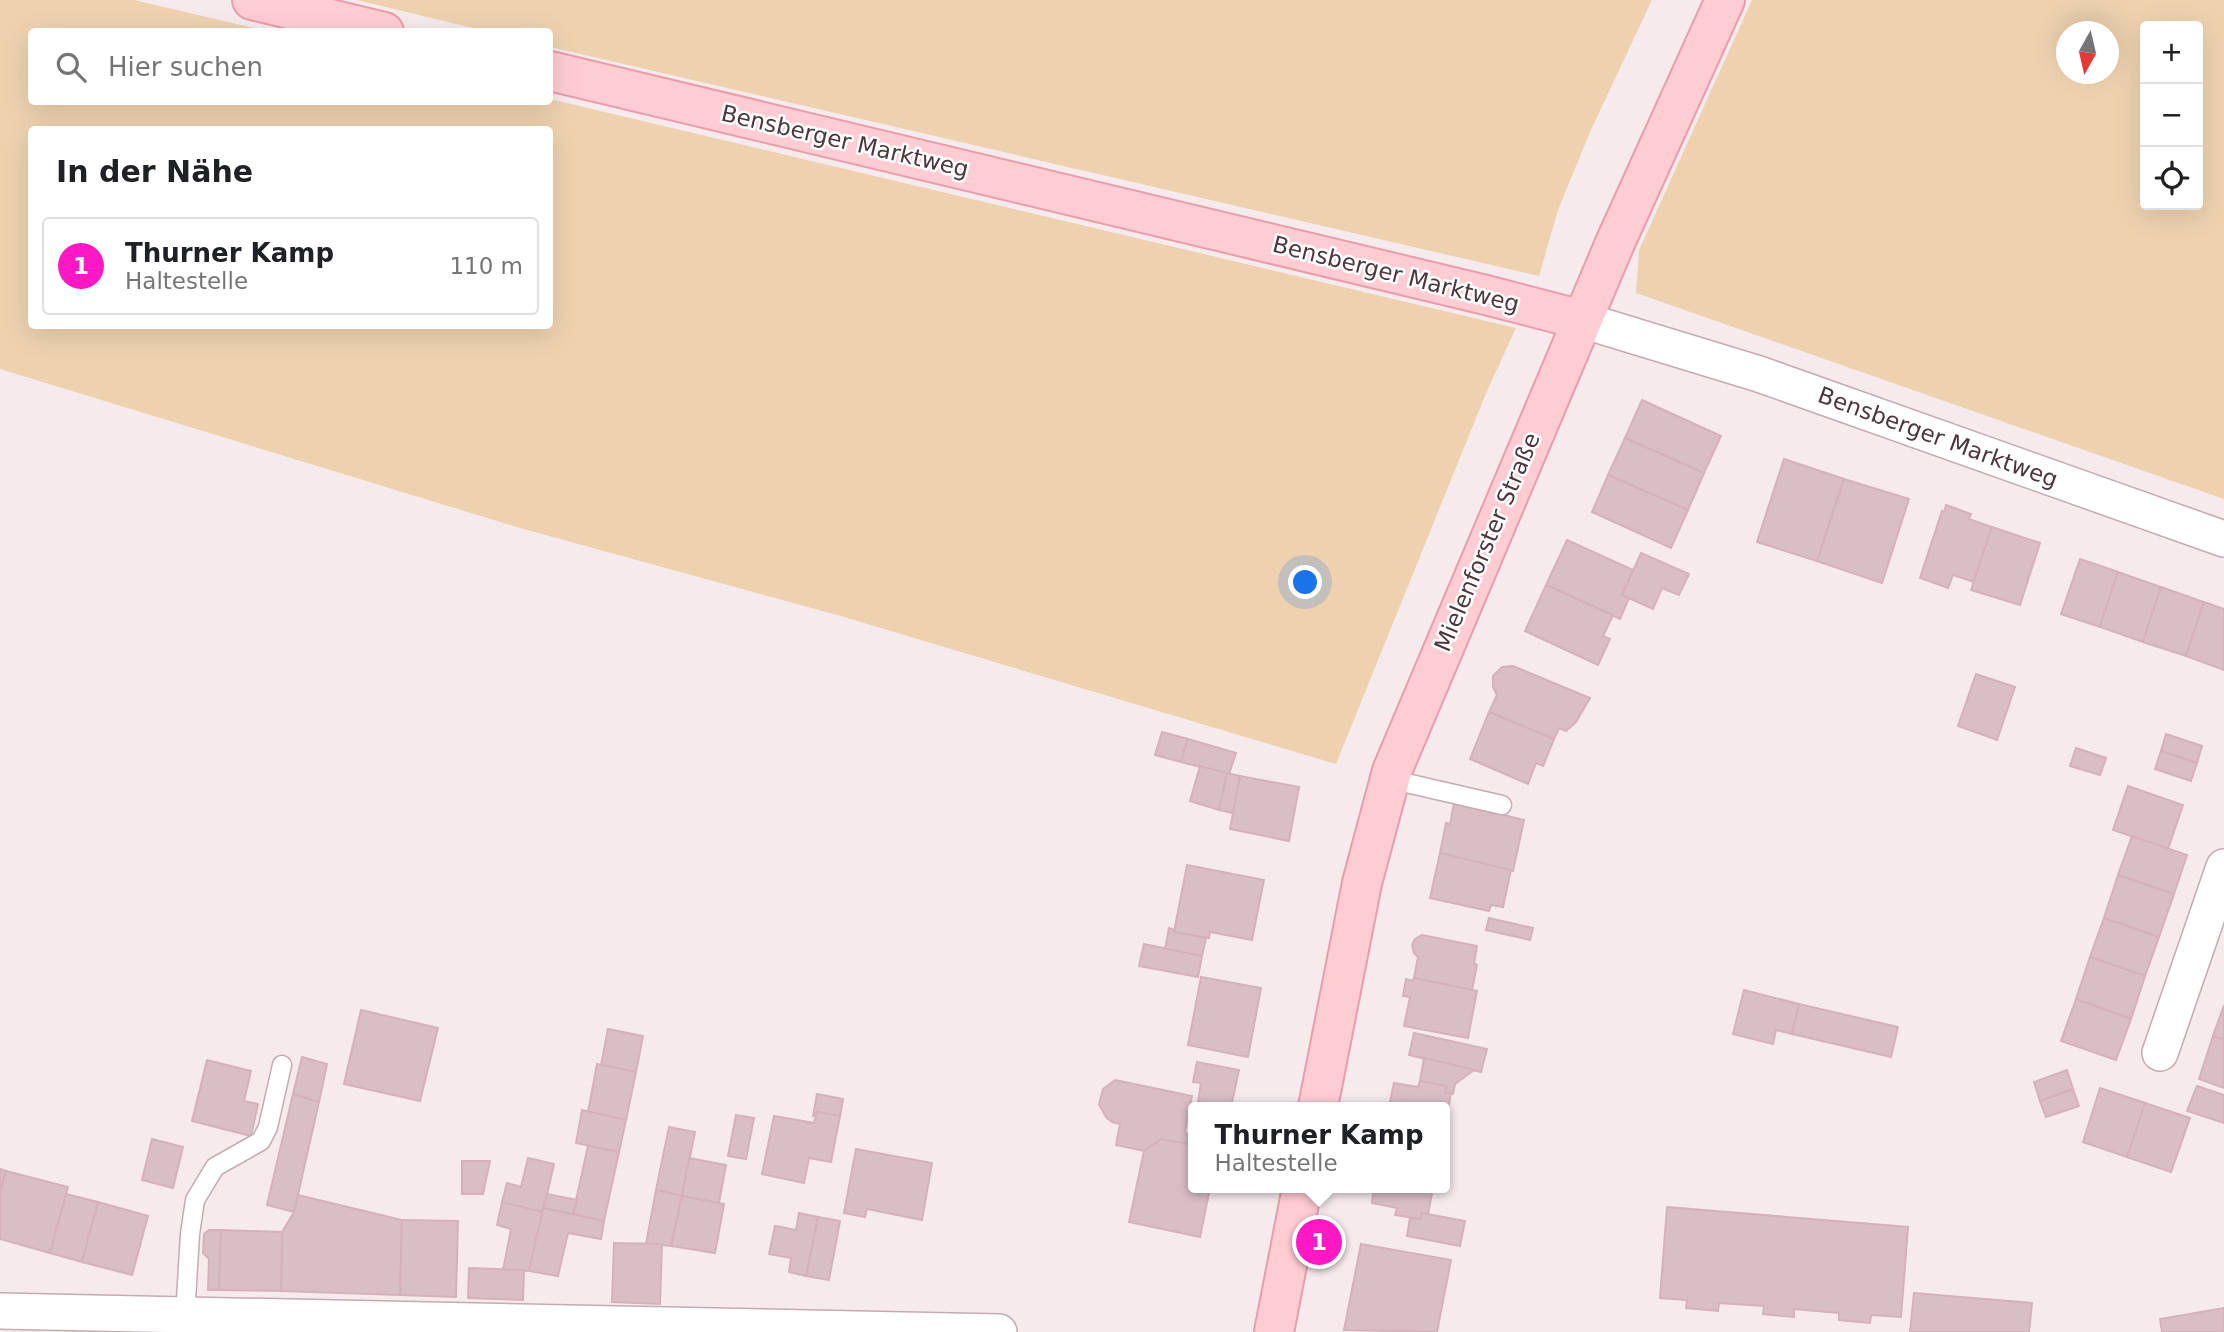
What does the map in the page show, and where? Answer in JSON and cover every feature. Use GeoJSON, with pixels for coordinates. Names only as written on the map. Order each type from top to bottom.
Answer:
{"type":"FeatureCollection","features":[{"type":"Feature","properties":{"kind":"street"},"geometry":{"type":"LineString","coordinates":[[252,0],[368,28]]}},
{"type":"Feature","properties":{"kind":"street","name":"Mielenforster Straße"},"geometry":{"type":"LineString","coordinates":[[1319,1102],[1362,883],[1389,779],[1413,716],[1582,320],[1725,0]]}},
{"type":"Feature","properties":{"kind":"street","name":"Bensberger Marktweg"},"geometry":{"type":"LineString","coordinates":[[553,72],[1582,320],[1759,374],[2224,539]]}},
{"type":"Feature","properties":{"kind":"street"},"geometry":{"type":"LineString","coordinates":[[2160,1053],[2224,867]]}},
{"type":"Feature","properties":{"kind":"street"},"geometry":{"type":"LineString","coordinates":[[1274,1332],[1301,1193]]}},
{"type":"Feature","properties":{"kind":"street"},"geometry":{"type":"LineString","coordinates":[[0,1311],[999,1332]]}},
{"type":"Feature","properties":{"kind":"lane"},"geometry":{"type":"LineString","coordinates":[[1389,779],[1503,805]]}},
{"type":"Feature","properties":{"kind":"lane"},"geometry":{"type":"LineString","coordinates":[[185,1316],[195,1200],[215,1167],[261,1141],[268,1127],[282,1065]]}},
{"type":"Feature","properties":{"kind":"shaded area"},"geometry":{"type":"Polygon","coordinates":[[[0,0],[134,0],[254,28],[28,28],[28,105],[553,105],[553,100],[1516,328],[1487,391],[1336,764],[837,615],[520,528],[0,369],[0,0]]]}},
{"type":"Feature","properties":{"kind":"shaded area"},"geometry":{"type":"Polygon","coordinates":[[[357,0],[1652,0],[1590,132],[1558,210],[1539,276],[553,48],[553,28],[473,28],[357,0]]]}},
{"type":"Feature","properties":{"kind":"shaded area"},"geometry":{"type":"Polygon","coordinates":[[[1752,0],[2224,0],[2224,499],[1636,293],[1639,250],[1752,0]]]}},
{"type":"Feature","properties":{"kind":"building"},"geometry":{"type":"Polygon","coordinates":[[[1642,400],[1721,436],[1704,473],[1625,438],[1642,400]]]}},
{"type":"Feature","properties":{"kind":"building"},"geometry":{"type":"Polygon","coordinates":[[[1625,438],[1704,473],[1688,510],[1608,475],[1625,438]]]}},
{"type":"Feature","properties":{"kind":"building"},"geometry":{"type":"Polygon","coordinates":[[[1784,459],[1844,479],[1817,561],[1757,542],[1784,459]]]}},
{"type":"Feature","properties":{"kind":"building"},"geometry":{"type":"Polygon","coordinates":[[[1608,475],[1688,510],[1671,548],[1592,512],[1608,475]]]}},
{"type":"Feature","properties":{"kind":"building"},"geometry":{"type":"Polygon","coordinates":[[[1844,479],[1909,499],[1882,583],[1817,561],[1844,479]]]}},
{"type":"Feature","properties":{"kind":"building"},"geometry":{"type":"Polygon","coordinates":[[[1946,505],[1971,514],[1969,519],[1992,527],[1974,582],[1953,575],[1948,588],[1920,578],[1946,505]]]}},
{"type":"Feature","properties":{"kind":"building"},"geometry":{"type":"Polygon","coordinates":[[[1992,527],[2040,543],[2020,605],[1971,590],[1992,527]]]}},
{"type":"Feature","properties":{"kind":"building"},"geometry":{"type":"Polygon","coordinates":[[[1567,540],[1633,570],[1622,595],[1629,598],[1620,619],[1546,585],[1567,540]]]}},
{"type":"Feature","properties":{"kind":"building"},"geometry":{"type":"Polygon","coordinates":[[[1641,553],[1689,574],[1679,595],[1662,588],[1653,609],[1622,595],[1641,553]]]}},
{"type":"Feature","properties":{"kind":"building"},"geometry":{"type":"Polygon","coordinates":[[[2080,559],[2118,572],[2100,627],[2061,614],[2080,559]]]}},
{"type":"Feature","properties":{"kind":"building"},"geometry":{"type":"Polygon","coordinates":[[[2118,572],[2161,587],[2143,642],[2100,627],[2118,572]]]}},
{"type":"Feature","properties":{"kind":"building"},"geometry":{"type":"Polygon","coordinates":[[[1546,585],[1613,615],[1603,636],[1610,639],[1598,665],[1525,631],[1546,585]]]}},
{"type":"Feature","properties":{"kind":"building"},"geometry":{"type":"Polygon","coordinates":[[[2161,587],[2204,602],[2186,656],[2143,642],[2161,587]]]}},
{"type":"Feature","properties":{"kind":"building"},"geometry":{"type":"Polygon","coordinates":[[[2204,602],[2224,609],[2224,670],[2186,656],[2204,602]]]}},
{"type":"Feature","properties":{"kind":"building"},"geometry":{"type":"Polygon","coordinates":[[[1513,666],[1590,698],[1576,722],[1566,731],[1559,728],[1554,739],[1489,712],[1497,695],[1493,687],[1493,676],[1502,667],[1513,666]]]}},
{"type":"Feature","properties":{"kind":"building"},"geometry":{"type":"Polygon","coordinates":[[[1976,674],[2015,687],[1997,740],[1958,726],[1976,674]]]}},
{"type":"Feature","properties":{"kind":"building"},"geometry":{"type":"Polygon","coordinates":[[[1489,712],[1554,739],[1543,766],[1536,763],[1528,784],[1470,759],[1489,712]]]}},
{"type":"Feature","properties":{"kind":"building"},"geometry":{"type":"Polygon","coordinates":[[[1162,732],[1188,739],[1181,762],[1155,755],[1162,732]]]}},
{"type":"Feature","properties":{"kind":"building"},"geometry":{"type":"Polygon","coordinates":[[[2166,734],[2202,746],[2197,763],[2161,751],[2166,734]]]}},
{"type":"Feature","properties":{"kind":"building"},"geometry":{"type":"Polygon","coordinates":[[[1188,739],[1236,753],[1229,774],[1181,762],[1188,739]]]}},
{"type":"Feature","properties":{"kind":"building"},"geometry":{"type":"Polygon","coordinates":[[[2076,748],[2106,758],[2100,775],[2070,766],[2076,748]]]}},
{"type":"Feature","properties":{"kind":"building"},"geometry":{"type":"Polygon","coordinates":[[[2161,751],[2197,763],[2191,781],[2155,769],[2161,751]]]}},
{"type":"Feature","properties":{"kind":"building"},"geometry":{"type":"Polygon","coordinates":[[[1200,766],[1227,773],[1219,810],[1190,801],[1200,766]]]}},
{"type":"Feature","properties":{"kind":"building"},"geometry":{"type":"Polygon","coordinates":[[[1227,773],[1240,776],[1233,813],[1219,810],[1227,773]]]}},
{"type":"Feature","properties":{"kind":"building"},"geometry":{"type":"Polygon","coordinates":[[[1240,776],[1299,787],[1289,841],[1230,829],[1240,776]]]}},
{"type":"Feature","properties":{"kind":"building"},"geometry":{"type":"Polygon","coordinates":[[[2128,786],[2183,805],[2168,849],[2113,830],[2128,786]]]}},
{"type":"Feature","properties":{"kind":"building"},"geometry":{"type":"Polygon","coordinates":[[[1454,803],[1524,820],[1513,871],[1440,853],[1446,823],[1450,824],[1454,803]]]}},
{"type":"Feature","properties":{"kind":"building"},"geometry":{"type":"Polygon","coordinates":[[[2132,836],[2187,855],[2174,894],[2118,875],[2132,836]]]}},
{"type":"Feature","properties":{"kind":"building"},"geometry":{"type":"Polygon","coordinates":[[[1440,853],[1511,870],[1503,907],[1491,905],[1489,911],[1430,898],[1440,853]]]}},
{"type":"Feature","properties":{"kind":"building"},"geometry":{"type":"Polygon","coordinates":[[[1187,865],[1264,880],[1252,940],[1210,932],[1209,938],[1174,932],[1187,865]]]}},
{"type":"Feature","properties":{"kind":"building"},"geometry":{"type":"Polygon","coordinates":[[[2118,875],[2174,894],[2159,937],[2104,918],[2118,875]]]}},
{"type":"Feature","properties":{"kind":"building"},"geometry":{"type":"Polygon","coordinates":[[[1489,918],[1533,928],[1530,940],[1486,930],[1489,918]]]}},
{"type":"Feature","properties":{"kind":"building"},"geometry":{"type":"Polygon","coordinates":[[[2104,918],[2159,937],[2145,976],[2090,957],[2104,918]]]}},
{"type":"Feature","properties":{"kind":"building"},"geometry":{"type":"Polygon","coordinates":[[[1169,928],[1174,932],[1206,938],[1202,956],[1165,949],[1169,928]]]}},
{"type":"Feature","properties":{"kind":"building"},"geometry":{"type":"Polygon","coordinates":[[[1422,935],[1477,946],[1474,963],[1477,965],[1472,990],[1414,978],[1418,957],[1412,945],[1415,939],[1422,935]]]}},
{"type":"Feature","properties":{"kind":"building"},"geometry":{"type":"Polygon","coordinates":[[[1144,944],[1202,956],[1198,977],[1139,966],[1144,944]]]}},
{"type":"Feature","properties":{"kind":"building"},"geometry":{"type":"Polygon","coordinates":[[[2090,957],[2145,976],[2131,1019],[2076,999],[2090,957]]]}},
{"type":"Feature","properties":{"kind":"building"},"geometry":{"type":"Polygon","coordinates":[[[1201,977],[1261,988],[1248,1057],[1188,1045],[1201,977]]]}},
{"type":"Feature","properties":{"kind":"building"},"geometry":{"type":"Polygon","coordinates":[[[1414,978],[1477,991],[1468,1038],[1404,1026],[1410,997],[1403,996],[1406,979],[1413,981],[1414,978]]]}},
{"type":"Feature","properties":{"kind":"building"},"geometry":{"type":"Polygon","coordinates":[[[1744,990],[1799,1004],[1792,1034],[1776,1030],[1773,1044],[1733,1034],[1744,990]]]}},
{"type":"Feature","properties":{"kind":"building"},"geometry":{"type":"Polygon","coordinates":[[[2076,999],[2131,1019],[2116,1060],[2061,1041],[2076,999]]]}},
{"type":"Feature","properties":{"kind":"building"},"geometry":{"type":"Polygon","coordinates":[[[1799,1004],[1898,1027],[1891,1057],[1792,1034],[1799,1004]]]}},
{"type":"Feature","properties":{"kind":"building"},"geometry":{"type":"Polygon","coordinates":[[[2224,1005],[2224,1040],[2213,1036],[2224,1005]]]}},
{"type":"Feature","properties":{"kind":"building"},"geometry":{"type":"Polygon","coordinates":[[[361,1010],[438,1028],[420,1101],[344,1084],[361,1010]]]}},
{"type":"Feature","properties":{"kind":"building"},"geometry":{"type":"Polygon","coordinates":[[[608,1029],[643,1036],[636,1072],[601,1065],[608,1029]]]}},
{"type":"Feature","properties":{"kind":"building"},"geometry":{"type":"Polygon","coordinates":[[[1414,1033],[1487,1049],[1481,1072],[1409,1055],[1414,1033]]]}},
{"type":"Feature","properties":{"kind":"building"},"geometry":{"type":"Polygon","coordinates":[[[2213,1036],[2224,1040],[2224,1088],[2199,1079],[2213,1036]]]}},
{"type":"Feature","properties":{"kind":"building"},"geometry":{"type":"Polygon","coordinates":[[[302,1057],[327,1064],[319,1102],[293,1094],[302,1057]]]}},
{"type":"Feature","properties":{"kind":"building"},"geometry":{"type":"Polygon","coordinates":[[[1424,1058],[1474,1070],[1455,1084],[1453,1094],[1445,1093],[1447,1086],[1420,1081],[1424,1058]]]}},
{"type":"Feature","properties":{"kind":"building"},"geometry":{"type":"Polygon","coordinates":[[[207,1060],[251,1071],[244,1101],[258,1104],[251,1136],[192,1121],[207,1060]]]}},
{"type":"Feature","properties":{"kind":"building"},"geometry":{"type":"Polygon","coordinates":[[[1197,1062],[1239,1070],[1232,1102],[1198,1102],[1201,1083],[1193,1082],[1197,1062]]]}},
{"type":"Feature","properties":{"kind":"building"},"geometry":{"type":"Polygon","coordinates":[[[597,1064],[636,1072],[626,1120],[588,1112],[597,1064]]]}},
{"type":"Feature","properties":{"kind":"building"},"geometry":{"type":"Polygon","coordinates":[[[2067,1070],[2073,1089],[2040,1101],[2034,1082],[2067,1070]]]}},
{"type":"Feature","properties":{"kind":"building"},"geometry":{"type":"Polygon","coordinates":[[[1115,1080],[1192,1096],[1191,1102],[1188,1102],[1185,1131],[1188,1144],[1161,1139],[1144,1151],[1116,1145],[1120,1124],[1106,1117],[1099,1104],[1103,1089],[1115,1080]]]}},
{"type":"Feature","properties":{"kind":"building"},"geometry":{"type":"Polygon","coordinates":[[[1420,1081],[1447,1086],[1445,1093],[1451,1093],[1449,1102],[1390,1102],[1394,1083],[1418,1087],[1420,1081]]]}},
{"type":"Feature","properties":{"kind":"building"},"geometry":{"type":"Polygon","coordinates":[[[2197,1086],[2224,1095],[2224,1123],[2187,1111],[2197,1086]]]}},
{"type":"Feature","properties":{"kind":"building"},"geometry":{"type":"Polygon","coordinates":[[[2100,1088],[2145,1103],[2127,1157],[2083,1142],[2100,1088]]]}},
{"type":"Feature","properties":{"kind":"building"},"geometry":{"type":"Polygon","coordinates":[[[2073,1089],[2079,1106],[2046,1117],[2040,1101],[2073,1089]]]}},
{"type":"Feature","properties":{"kind":"building"},"geometry":{"type":"Polygon","coordinates":[[[293,1094],[319,1102],[294,1212],[267,1205],[293,1094]]]}},
{"type":"Feature","properties":{"kind":"building"},"geometry":{"type":"Polygon","coordinates":[[[817,1094],[843,1099],[840,1116],[817,1112],[816,1116],[813,1116],[817,1094]]]}},
{"type":"Feature","properties":{"kind":"building"},"geometry":{"type":"Polygon","coordinates":[[[2145,1103],[2190,1118],[2171,1172],[2127,1157],[2145,1103]]]}},
{"type":"Feature","properties":{"kind":"building"},"geometry":{"type":"Polygon","coordinates":[[[582,1110],[626,1120],[619,1152],[576,1143],[582,1110]]]}},
{"type":"Feature","properties":{"kind":"building"},"geometry":{"type":"Polygon","coordinates":[[[817,1112],[840,1116],[831,1162],[809,1158],[804,1183],[762,1174],[774,1116],[814,1123],[817,1112]]]}},
{"type":"Feature","properties":{"kind":"building"},"geometry":{"type":"Polygon","coordinates":[[[736,1115],[754,1118],[746,1159],[728,1156],[736,1115]]]}},
{"type":"Feature","properties":{"kind":"building"},"geometry":{"type":"Polygon","coordinates":[[[669,1127],[695,1132],[682,1196],[656,1190],[669,1127]]]}},
{"type":"Feature","properties":{"kind":"building"},"geometry":{"type":"Polygon","coordinates":[[[152,1139],[183,1147],[173,1188],[142,1180],[152,1139]]]}},
{"type":"Feature","properties":{"kind":"building"},"geometry":{"type":"Polygon","coordinates":[[[1161,1139],[1188,1144],[1188,1193],[1209,1193],[1200,1237],[1129,1222],[1144,1151],[1161,1139]]]}},
{"type":"Feature","properties":{"kind":"building"},"geometry":{"type":"Polygon","coordinates":[[[588,1146],[619,1152],[604,1221],[573,1214],[588,1146]]]}},
{"type":"Feature","properties":{"kind":"building"},"geometry":{"type":"Polygon","coordinates":[[[856,1149],[932,1163],[922,1220],[867,1209],[865,1217],[844,1213],[856,1149]]]}},
{"type":"Feature","properties":{"kind":"building"},"geometry":{"type":"Polygon","coordinates":[[[528,1158],[554,1164],[543,1212],[502,1202],[507,1183],[521,1187],[528,1158]]]}},
{"type":"Feature","properties":{"kind":"building"},"geometry":{"type":"Polygon","coordinates":[[[689,1158],[726,1165],[719,1203],[682,1196],[689,1158]]]}},
{"type":"Feature","properties":{"kind":"building"},"geometry":{"type":"Polygon","coordinates":[[[462,1161],[490,1161],[483,1194],[462,1194],[462,1161]]]}},
{"type":"Feature","properties":{"kind":"building"},"geometry":{"type":"Polygon","coordinates":[[[0,1169],[6,1171],[0,1193],[0,1169]]]}},
{"type":"Feature","properties":{"kind":"building"},"geometry":{"type":"Polygon","coordinates":[[[6,1171],[68,1187],[50,1253],[0,1239],[0,1193],[6,1171]]]}},
{"type":"Feature","properties":{"kind":"building"},"geometry":{"type":"Polygon","coordinates":[[[656,1190],[682,1196],[671,1246],[646,1244],[656,1190]]]}},
{"type":"Feature","properties":{"kind":"building"},"geometry":{"type":"Polygon","coordinates":[[[1373,1193],[1432,1193],[1428,1214],[1422,1213],[1421,1219],[1395,1215],[1397,1208],[1372,1203],[1373,1193]]]}},
{"type":"Feature","properties":{"kind":"building"},"geometry":{"type":"Polygon","coordinates":[[[66,1194],[98,1202],[82,1262],[50,1253],[66,1194]]]}},
{"type":"Feature","properties":{"kind":"building"},"geometry":{"type":"Polygon","coordinates":[[[547,1194],[577,1200],[573,1214],[543,1208],[547,1194]]]}},
{"type":"Feature","properties":{"kind":"building"},"geometry":{"type":"Polygon","coordinates":[[[298,1195],[402,1220],[400,1295],[281,1291],[282,1232],[294,1212],[298,1195]]]}},
{"type":"Feature","properties":{"kind":"building"},"geometry":{"type":"Polygon","coordinates":[[[682,1196],[724,1204],[715,1253],[671,1246],[682,1196]]]}},
{"type":"Feature","properties":{"kind":"building"},"geometry":{"type":"Polygon","coordinates":[[[98,1202],[148,1216],[132,1275],[82,1262],[98,1202]]]}},
{"type":"Feature","properties":{"kind":"building"},"geometry":{"type":"Polygon","coordinates":[[[502,1202],[543,1212],[529,1271],[503,1270],[511,1229],[497,1225],[502,1202]]]}},
{"type":"Feature","properties":{"kind":"building"},"geometry":{"type":"Polygon","coordinates":[[[1667,1207],[1908,1227],[1901,1317],[1871,1315],[1870,1323],[1839,1320],[1839,1313],[1794,1309],[1794,1317],[1763,1314],[1764,1306],[1719,1303],[1718,1311],[1686,1308],[1687,1300],[1660,1298],[1667,1207]]]}},
{"type":"Feature","properties":{"kind":"building"},"geometry":{"type":"Polygon","coordinates":[[[543,1208],[604,1221],[601,1239],[568,1233],[558,1276],[529,1271],[543,1208]]]}},
{"type":"Feature","properties":{"kind":"building"},"geometry":{"type":"Polygon","coordinates":[[[799,1213],[818,1217],[806,1276],[789,1272],[791,1258],[769,1254],[775,1226],[796,1230],[799,1213]]]}},
{"type":"Feature","properties":{"kind":"building"},"geometry":{"type":"Polygon","coordinates":[[[1422,1213],[1465,1221],[1460,1246],[1407,1236],[1410,1218],[1421,1219],[1422,1213]]]}},
{"type":"Feature","properties":{"kind":"building"},"geometry":{"type":"Polygon","coordinates":[[[818,1217],[840,1221],[829,1280],[806,1276],[818,1217]]]}},
{"type":"Feature","properties":{"kind":"building"},"geometry":{"type":"Polygon","coordinates":[[[402,1220],[458,1221],[456,1297],[400,1295],[402,1220]]]}},
{"type":"Feature","properties":{"kind":"building"},"geometry":{"type":"Polygon","coordinates":[[[209,1230],[221,1230],[219,1290],[208,1290],[209,1259],[203,1253],[204,1234],[209,1230]]]}},
{"type":"Feature","properties":{"kind":"building"},"geometry":{"type":"Polygon","coordinates":[[[221,1230],[282,1232],[281,1291],[219,1290],[221,1230]]]}},
{"type":"Feature","properties":{"kind":"building"},"geometry":{"type":"Polygon","coordinates":[[[614,1243],[662,1244],[660,1304],[612,1302],[614,1243]]]}},
{"type":"Feature","properties":{"kind":"building"},"geometry":{"type":"Polygon","coordinates":[[[1361,1244],[1451,1260],[1437,1332],[1344,1330],[1361,1244]]]}},
{"type":"Feature","properties":{"kind":"building"},"geometry":{"type":"Polygon","coordinates":[[[469,1268],[524,1270],[523,1300],[468,1298],[469,1268]]]}},
{"type":"Feature","properties":{"kind":"building"},"geometry":{"type":"Polygon","coordinates":[[[1914,1293],[2032,1303],[2029,1332],[1910,1332],[1914,1293]]]}},
{"type":"Feature","properties":{"kind":"building"},"geometry":{"type":"Polygon","coordinates":[[[2224,1308],[2224,1332],[2162,1332],[2160,1319],[2224,1308]]]}},
{"type":"Feature","properties":{"kind":"place","name":"Thurner Kamp"},"geometry":{"type":"Point","coordinates":[1319,1242]}}]}
